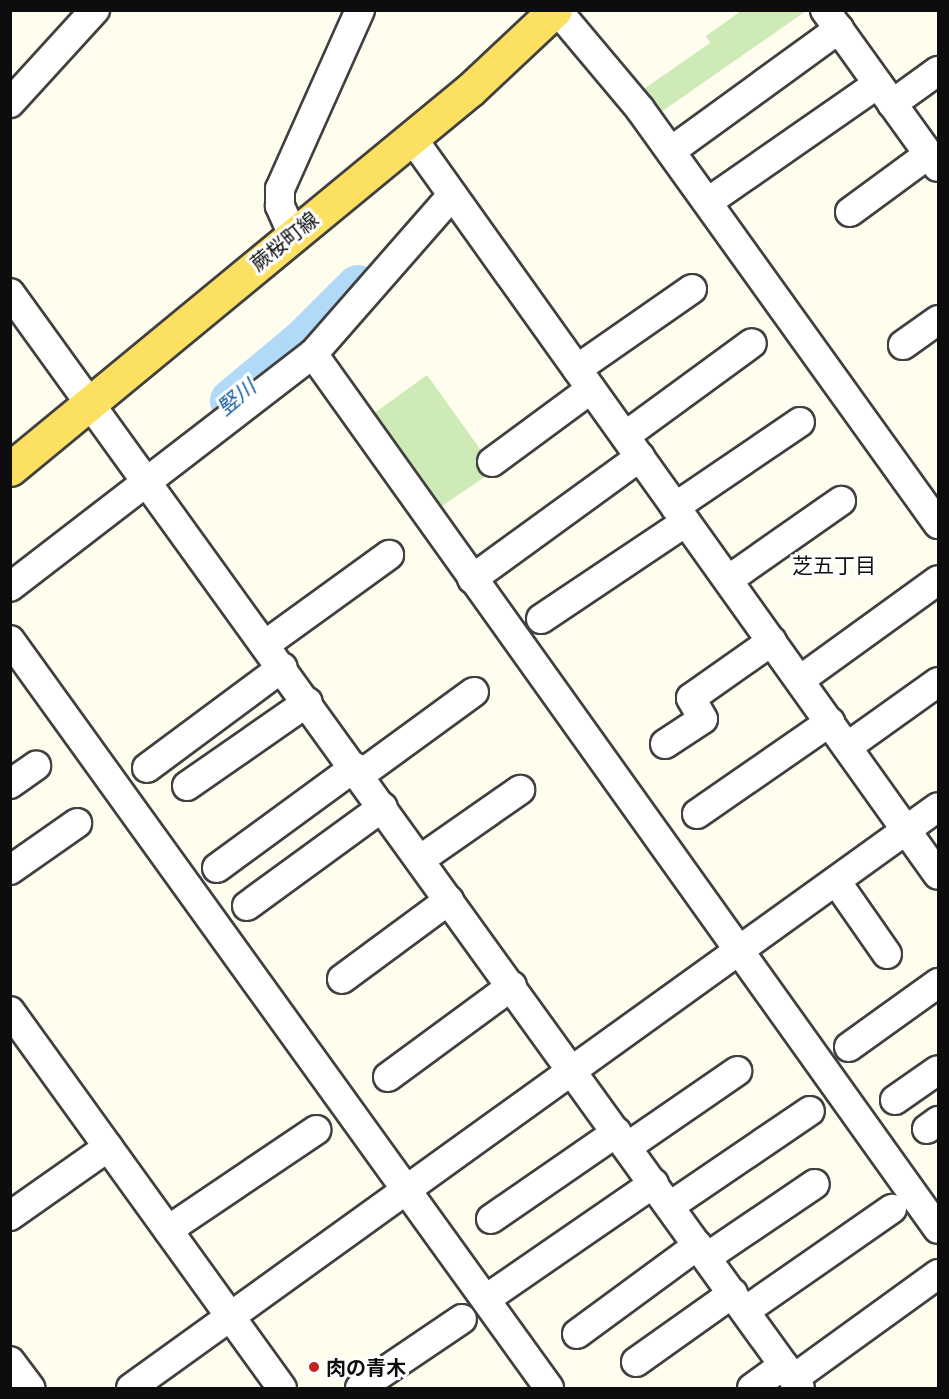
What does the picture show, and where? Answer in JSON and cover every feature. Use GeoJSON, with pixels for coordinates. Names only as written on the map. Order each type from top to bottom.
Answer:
{"type":"FeatureCollection","features":[{"type":"Feature","properties":{"kind":"main road","name":"蕨桜町線"},"geometry":{"type":"LineString","coordinates":[[10,469],[292,233],[412,138],[556,10]]}},
{"type":"Feature","properties":{"kind":"street"},"geometry":{"type":"LineString","coordinates":[[10,103],[95,10]]}},
{"type":"Feature","properties":{"kind":"street"},"geometry":{"type":"LineString","coordinates":[[292,233],[282,214],[280,189],[360,10]]}},
{"type":"Feature","properties":{"kind":"street"},"geometry":{"type":"LineString","coordinates":[[556,10],[640,109],[939,524]]}},
{"type":"Feature","properties":{"kind":"street"},"geometry":{"type":"LineString","coordinates":[[671,151],[830,16],[934,161],[850,212]]}},
{"type":"Feature","properties":{"kind":"street"},"geometry":{"type":"LineString","coordinates":[[708,202],[885,94],[939,71]]}},
{"type":"Feature","properties":{"kind":"street"},"geometry":{"type":"LineString","coordinates":[[412,138],[939,875]]}},
{"type":"Feature","properties":{"kind":"street"},"geometry":{"type":"LineString","coordinates":[[10,587],[145,475],[313,354],[452,195]]}},
{"type":"Feature","properties":{"kind":"street"},"geometry":{"type":"LineString","coordinates":[[492,462],[584,379],[692,289]]}},
{"type":"Feature","properties":{"kind":"street"},"geometry":{"type":"LineString","coordinates":[[10,293],[145,475],[792,1378]]}},
{"type":"Feature","properties":{"kind":"street"},"geometry":{"type":"LineString","coordinates":[[903,345],[939,320]]}},
{"type":"Feature","properties":{"kind":"street"},"geometry":{"type":"LineString","coordinates":[[471,579],[633,447],[752,343]]}},
{"type":"Feature","properties":{"kind":"street"},"geometry":{"type":"LineString","coordinates":[[313,354],[471,579],[741,950],[939,1229]]}},
{"type":"Feature","properties":{"kind":"street"},"geometry":{"type":"LineString","coordinates":[[541,619],[800,422]]}},
{"type":"Feature","properties":{"kind":"street"},"geometry":{"type":"LineString","coordinates":[[728,580],[841,501]]}},
{"type":"Feature","properties":{"kind":"street"},"geometry":{"type":"LineString","coordinates":[[147,768],[389,555]]}},
{"type":"Feature","properties":{"kind":"street"},"geometry":{"type":"LineString","coordinates":[[800,680],[939,580]]}},
{"type":"Feature","properties":{"kind":"street"},"geometry":{"type":"LineString","coordinates":[[10,640],[549,1389]]}},
{"type":"Feature","properties":{"kind":"street"},"geometry":{"type":"LineString","coordinates":[[665,744],[703,719],[691,698],[772,641]]}},
{"type":"Feature","properties":{"kind":"street"},"geometry":{"type":"LineString","coordinates":[[847,747],[939,682]]}},
{"type":"Feature","properties":{"kind":"street"},"geometry":{"type":"LineString","coordinates":[[217,868],[474,692]]}},
{"type":"Feature","properties":{"kind":"street"},"geometry":{"type":"LineString","coordinates":[[187,786],[308,702]]}},
{"type":"Feature","properties":{"kind":"street"},"geometry":{"type":"LineString","coordinates":[[697,814],[830,722]]}},
{"type":"Feature","properties":{"kind":"street"},"geometry":{"type":"LineString","coordinates":[[10,784],[36,766]]}},
{"type":"Feature","properties":{"kind":"street"},"geometry":{"type":"LineString","coordinates":[[421,859],[520,790]]}},
{"type":"Feature","properties":{"kind":"street"},"geometry":{"type":"LineString","coordinates":[[247,906],[383,807]]}},
{"type":"Feature","properties":{"kind":"street"},"geometry":{"type":"LineString","coordinates":[[131,1389],[939,807]]}},
{"type":"Feature","properties":{"kind":"street"},"geometry":{"type":"LineString","coordinates":[[10,870],[77,824]]}},
{"type":"Feature","properties":{"kind":"street"},"geometry":{"type":"LineString","coordinates":[[836,881],[887,954]]}},
{"type":"Feature","properties":{"kind":"street"},"geometry":{"type":"LineString","coordinates":[[342,980],[449,900]]}},
{"type":"Feature","properties":{"kind":"street"},"geometry":{"type":"LineString","coordinates":[[849,1047],[939,983]]}},
{"type":"Feature","properties":{"kind":"street"},"geometry":{"type":"LineString","coordinates":[[388,1077],[512,986]]}},
{"type":"Feature","properties":{"kind":"street"},"geometry":{"type":"LineString","coordinates":[[10,1011],[282,1389]]}},
{"type":"Feature","properties":{"kind":"street"},"geometry":{"type":"LineString","coordinates":[[895,1100],[939,1070]]}},
{"type":"Feature","properties":{"kind":"street"},"geometry":{"type":"LineString","coordinates":[[491,1219],[737,1071]]}},
{"type":"Feature","properties":{"kind":"street"},"geometry":{"type":"LineString","coordinates":[[486,1299],[662,1194],[810,1110]]}},
{"type":"Feature","properties":{"kind":"street"},"geometry":{"type":"LineString","coordinates":[[168,1230],[316,1130]]}},
{"type":"Feature","properties":{"kind":"street"},"geometry":{"type":"LineString","coordinates":[[10,1216],[108,1147]]}},
{"type":"Feature","properties":{"kind":"street"},"geometry":{"type":"LineString","coordinates":[[577,1334],[703,1251],[814,1184]]}},
{"type":"Feature","properties":{"kind":"street"},"geometry":{"type":"LineString","coordinates":[[636,1362],[892,1209]]}},
{"type":"Feature","properties":{"kind":"street"},"geometry":{"type":"LineString","coordinates":[[752,1389],[792,1378],[939,1274]]}},
{"type":"Feature","properties":{"kind":"street"},"geometry":{"type":"LineString","coordinates":[[360,1389],[462,1319]]}},
{"type":"Feature","properties":{"kind":"street"},"geometry":{"type":"LineString","coordinates":[[10,1361],[30,1389]]}},
{"type":"Feature","properties":{"kind":"green space"},"geometry":{"type":"Polygon","coordinates":[[[741,11],[806,11],[654,117],[638,93],[710,43],[706,36],[741,11]]]}},
{"type":"Feature","properties":{"kind":"green space"},"geometry":{"type":"Polygon","coordinates":[[[427,375],[495,470],[436,510],[369,417],[427,375]]]}},
{"type":"Feature","properties":{"kind":"waterway","name":"竪川"},"geometry":{"type":"LineString","coordinates":[[232,401],[305,340],[358,287]]}},
{"type":"Feature","properties":{"kind":"place","name":"肉の青木"},"geometry":{"type":"Point","coordinates":[314,1367]}},
{"type":"Feature","properties":{"kind":"district","name":"芝五丁目"},"geometry":{"type":"Point","coordinates":[834,565]}}]}
